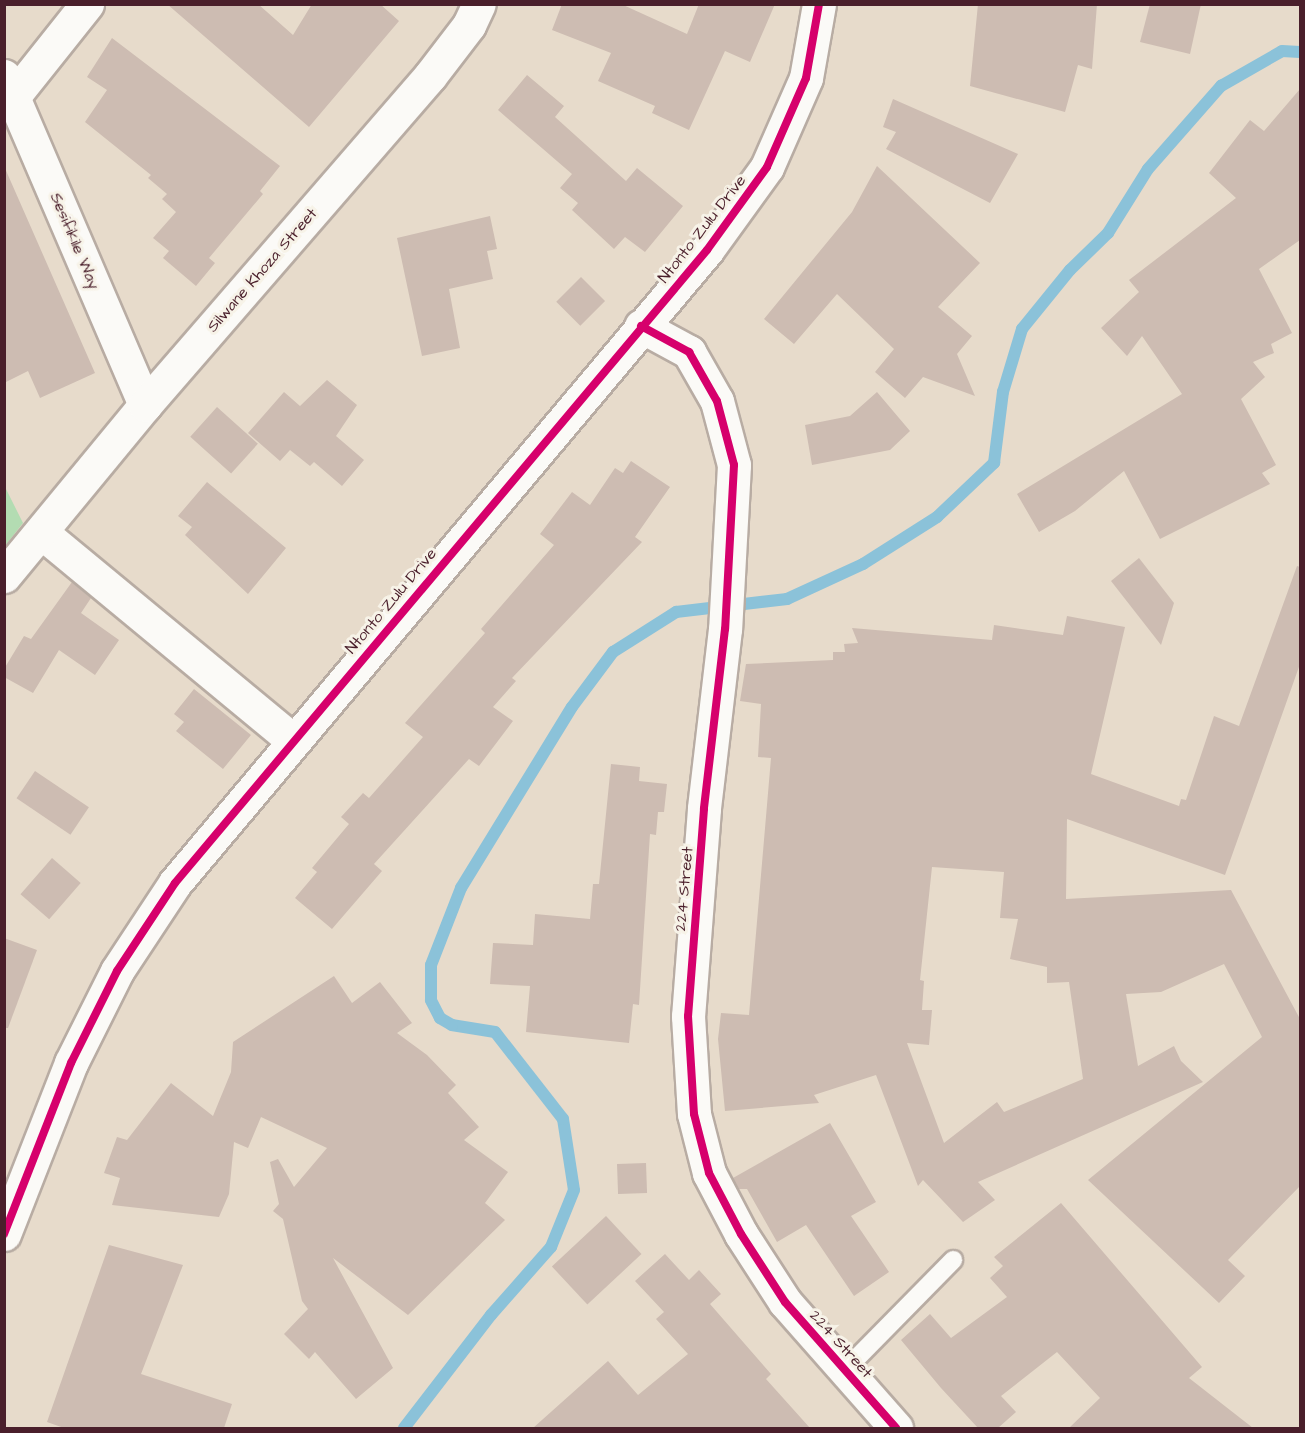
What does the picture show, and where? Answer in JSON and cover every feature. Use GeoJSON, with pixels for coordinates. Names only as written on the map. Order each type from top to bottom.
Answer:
{"type":"FeatureCollection","features":[{"type":"Feature","properties":{"kind":"street"},"geometry":{"type":"LineString","coordinates":[[9,87],[87,4]]}},
{"type":"Feature","properties":{"kind":"street","name":"Silwane Khoza Street"},"geometry":{"type":"LineString","coordinates":[[4,576],[145,405],[430,76],[469,25],[479,4]]}},
{"type":"Feature","properties":{"kind":"street","name":"Ntonto Zulu Drive"},"geometry":{"type":"LineString","coordinates":[[4,1234],[71,1063],[117,971],[175,883],[292,740],[706,250],[767,167],[806,78],[819,4]]}},
{"type":"Feature","properties":{"kind":"street","name":"Sesifikile Way"},"geometry":{"type":"LineString","coordinates":[[9,87],[145,405]]}},
{"type":"Feature","properties":{"kind":"street","name":"224 Street"},"geometry":{"type":"LineString","coordinates":[[641,326],[689,351],[717,401],[734,465],[725,629],[704,809],[688,1016],[694,1114],[709,1173],[741,1234],[785,1302],[896,1428]]}},
{"type":"Feature","properties":{"kind":"street"},"geometry":{"type":"LineString","coordinates":[[41,532],[292,740]]}},
{"type":"Feature","properties":{"kind":"lane"},"geometry":{"type":"LineString","coordinates":[[846,1369],[953,1260]]}},
{"type":"Feature","properties":{"kind":"green space"},"geometry":{"type":"Polygon","coordinates":[[[4,485],[23,523],[5,546],[4,546],[4,485]]]}},
{"type":"Feature","properties":{"kind":"building"},"geometry":{"type":"Polygon","coordinates":[[[167,4],[258,4],[293,35],[312,4],[380,4],[399,21],[309,127],[167,4]]]}},
{"type":"Feature","properties":{"kind":"building"},"geometry":{"type":"Polygon","coordinates":[[[562,4],[621,4],[687,34],[699,4],[775,4],[750,62],[725,51],[689,130],[652,113],[655,106],[598,81],[611,53],[552,30],[562,4]]]}},
{"type":"Feature","properties":{"kind":"building"},"geometry":{"type":"Polygon","coordinates":[[[978,4],[1097,4],[1092,69],[1078,65],[1065,112],[970,86],[978,4]]]}},
{"type":"Feature","properties":{"kind":"building"},"geometry":{"type":"Polygon","coordinates":[[[1150,4],[1201,4],[1190,54],[1140,42],[1150,4]]]}},
{"type":"Feature","properties":{"kind":"building"},"geometry":{"type":"Polygon","coordinates":[[[112,38],[280,166],[260,191],[263,194],[209,258],[215,263],[196,286],[163,258],[169,251],[153,238],[176,212],[162,199],[167,194],[148,178],[151,175],[85,122],[107,90],[87,77],[112,38]]]}},
{"type":"Feature","properties":{"kind":"building"},"geometry":{"type":"Polygon","coordinates":[[[527,75],[564,106],[555,117],[626,181],[637,168],[683,206],[645,252],[625,237],[614,249],[572,210],[578,203],[560,188],[572,174],[498,110],[527,75]]]}},
{"type":"Feature","properties":{"kind":"building"},"geometry":{"type":"Polygon","coordinates":[[[1300,89],[1300,240],[1259,269],[1292,333],[1271,344],[1274,353],[1253,362],[1265,377],[1241,399],[1276,465],[1262,473],[1270,484],[1160,539],[1124,471],[1075,511],[1039,532],[1017,494],[1182,394],[1142,336],[1127,356],[1101,328],[1139,292],[1129,280],[1236,198],[1209,173],[1250,120],[1264,131],[1300,89]]]}},
{"type":"Feature","properties":{"kind":"building"},"geometry":{"type":"Polygon","coordinates":[[[893,99],[1018,154],[990,203],[886,149],[896,132],[883,127],[893,99]]]}},
{"type":"Feature","properties":{"kind":"building"},"geometry":{"type":"Polygon","coordinates":[[[4,166],[95,373],[40,398],[28,371],[4,383],[4,166]]]}},
{"type":"Feature","properties":{"kind":"building"},"geometry":{"type":"Polygon","coordinates":[[[877,166],[980,263],[938,307],[972,336],[957,354],[975,396],[923,377],[905,398],[875,372],[894,349],[837,294],[794,344],[764,319],[852,212],[877,166]]]}},
{"type":"Feature","properties":{"kind":"building"},"geometry":{"type":"Polygon","coordinates":[[[490,216],[497,249],[487,251],[493,279],[449,289],[460,348],[422,356],[397,238],[490,216]]]}},
{"type":"Feature","properties":{"kind":"building"},"geometry":{"type":"Polygon","coordinates":[[[581,277],[605,301],[580,326],[556,302],[581,277]]]}},
{"type":"Feature","properties":{"kind":"building"},"geometry":{"type":"Polygon","coordinates":[[[327,380],[357,405],[336,436],[364,460],[342,486],[314,462],[310,466],[290,450],[280,461],[248,433],[284,392],[300,406],[327,380]]]}},
{"type":"Feature","properties":{"kind":"building"},"geometry":{"type":"Polygon","coordinates":[[[877,392],[910,431],[890,450],[812,465],[805,425],[850,416],[877,392]]]}},
{"type":"Feature","properties":{"kind":"building"},"geometry":{"type":"Polygon","coordinates":[[[217,407],[258,444],[231,474],[190,437],[217,407]]]}},
{"type":"Feature","properties":{"kind":"building"},"geometry":{"type":"Polygon","coordinates":[[[631,461],[670,487],[635,537],[642,542],[512,678],[516,681],[493,707],[513,721],[479,766],[469,759],[374,864],[382,871],[332,929],[295,898],[317,872],[312,868],[349,824],[341,817],[363,793],[369,798],[423,737],[405,723],[485,633],[481,629],[554,545],[540,534],[572,492],[590,505],[615,468],[623,473],[631,461]]]}},
{"type":"Feature","properties":{"kind":"building"},"geometry":{"type":"Polygon","coordinates":[[[207,482],[286,548],[248,594],[185,535],[192,527],[178,516],[207,482]]]}},
{"type":"Feature","properties":{"kind":"building"},"geometry":{"type":"Polygon","coordinates":[[[1139,558],[1174,603],[1161,645],[1111,581],[1139,558]]]}},
{"type":"Feature","properties":{"kind":"building"},"geometry":{"type":"Polygon","coordinates":[[[1297,566],[1300,567],[1300,664],[1225,875],[1067,819],[1066,899],[1231,890],[1300,1019],[1300,1186],[1228,1260],[1245,1276],[1219,1303],[1088,1180],[1262,1037],[1224,964],[1161,992],[1126,994],[1138,1066],[1174,1046],[1181,1061],[1203,1082],[978,1182],[995,1200],[963,1222],[923,1180],[918,1186],[876,1075],[814,1095],[819,1103],[725,1111],[718,1039],[721,1013],[749,1015],[771,758],[758,757],[761,704],[740,701],[746,664],[833,660],[833,652],[845,652],[844,644],[858,643],[852,628],[992,640],[994,625],[1063,635],[1067,616],[1125,627],[1091,774],[1179,806],[1181,799],[1186,800],[1214,716],[1239,726],[1297,566]],[[932,867],[920,980],[924,981],[922,1010],[932,1010],[929,1045],[907,1043],[944,1143],[997,1102],[1004,1112],[1083,1079],[1069,982],[1047,983],[1047,967],[1010,959],[1018,919],[1000,918],[1004,872],[932,867]]]}},
{"type":"Feature","properties":{"kind":"building"},"geometry":{"type":"Polygon","coordinates":[[[72,582],[91,598],[81,613],[119,640],[95,675],[59,650],[33,693],[4,677],[4,669],[24,636],[31,639],[72,582]]]}},
{"type":"Feature","properties":{"kind":"building"},"geometry":{"type":"Polygon","coordinates":[[[194,689],[251,735],[223,769],[176,731],[184,722],[174,714],[194,689]]]}},
{"type":"Feature","properties":{"kind":"building"},"geometry":{"type":"Polygon","coordinates":[[[611,764],[640,767],[639,781],[667,784],[664,812],[658,812],[656,835],[650,834],[639,1005],[633,1004],[629,1043],[526,1032],[530,986],[490,984],[493,943],[533,945],[535,914],[590,919],[593,884],[599,884],[611,764]]]}},
{"type":"Feature","properties":{"kind":"building"},"geometry":{"type":"Polygon","coordinates":[[[35,771],[89,807],[70,835],[17,798],[35,771]]]}},
{"type":"Feature","properties":{"kind":"building"},"geometry":{"type":"Polygon","coordinates":[[[52,858],[81,883],[49,919],[21,894],[52,858]]]}},
{"type":"Feature","properties":{"kind":"building"},"geometry":{"type":"Polygon","coordinates":[[[4,938],[37,950],[8,1028],[4,1028],[4,938]]]}},
{"type":"Feature","properties":{"kind":"building"},"geometry":{"type":"Polygon","coordinates":[[[334,976],[352,1003],[380,982],[412,1023],[397,1033],[427,1055],[456,1085],[448,1093],[479,1127],[464,1140],[508,1172],[485,1203],[505,1220],[408,1315],[333,1258],[393,1368],[356,1399],[315,1352],[309,1359],[284,1334],[308,1309],[302,1301],[283,1219],[273,1211],[279,1204],[270,1162],[278,1159],[294,1187],[327,1148],[261,1117],[248,1148],[234,1142],[229,1194],[219,1217],[112,1205],[120,1178],[104,1173],[117,1137],[127,1140],[171,1083],[213,1116],[231,1072],[233,1042],[334,976]]]}},
{"type":"Feature","properties":{"kind":"building"},"geometry":{"type":"Polygon","coordinates":[[[830,1123],[876,1202],[851,1216],[889,1272],[854,1296],[806,1225],[777,1242],[747,1189],[739,1189],[733,1178],[830,1123]]]}},
{"type":"Feature","properties":{"kind":"building"},"geometry":{"type":"Polygon","coordinates":[[[646,1163],[647,1193],[618,1194],[617,1164],[646,1163]]]}},
{"type":"Feature","properties":{"kind":"building"},"geometry":{"type":"Polygon","coordinates":[[[1061,1203],[1202,1367],[1189,1378],[1253,1428],[1069,1428],[1100,1398],[1057,1352],[1001,1396],[1016,1412],[998,1428],[978,1428],[941,1388],[901,1340],[930,1314],[951,1338],[1007,1297],[990,1278],[1003,1266],[994,1257],[1061,1203]]]}},
{"type":"Feature","properties":{"kind":"building"},"geometry":{"type":"Polygon","coordinates":[[[606,1216],[641,1254],[587,1304],[552,1266],[606,1216]]]}},
{"type":"Feature","properties":{"kind":"building"},"geometry":{"type":"Polygon","coordinates":[[[109,1245],[183,1265],[141,1374],[232,1404],[224,1428],[64,1428],[47,1422],[109,1245]]]}},
{"type":"Feature","properties":{"kind":"building"},"geometry":{"type":"Polygon","coordinates":[[[665,1254],[689,1280],[699,1270],[721,1294],[710,1304],[771,1374],[766,1379],[810,1428],[533,1428],[608,1361],[638,1395],[688,1354],[656,1319],[664,1312],[635,1281],[665,1254]]]}},
{"type":"Feature","properties":{"kind":"waterway"},"geometry":{"type":"LineString","coordinates":[[404,1428],[491,1315],[551,1247],[574,1190],[563,1119],[495,1032],[452,1025],[440,1018],[431,1000],[431,965],[461,888],[572,707],[613,652],[676,612],[787,599],[863,564],[937,517],[994,463],[1003,392],[1022,329],[1070,270],[1108,233],[1148,169],[1221,86],[1282,51],[1300,52]]}},
{"type":"Feature","properties":{"kind":"cycle path"},"geometry":{"type":"LineString","coordinates":[[4,1234],[71,1063],[117,971],[175,883],[707,250],[767,167],[806,78],[819,4]]}},
{"type":"Feature","properties":{"kind":"cycle path"},"geometry":{"type":"LineString","coordinates":[[641,326],[689,352],[717,401],[734,465],[725,629],[704,809],[688,1016],[694,1114],[709,1173],[741,1234],[785,1302],[896,1428]]}}]}
